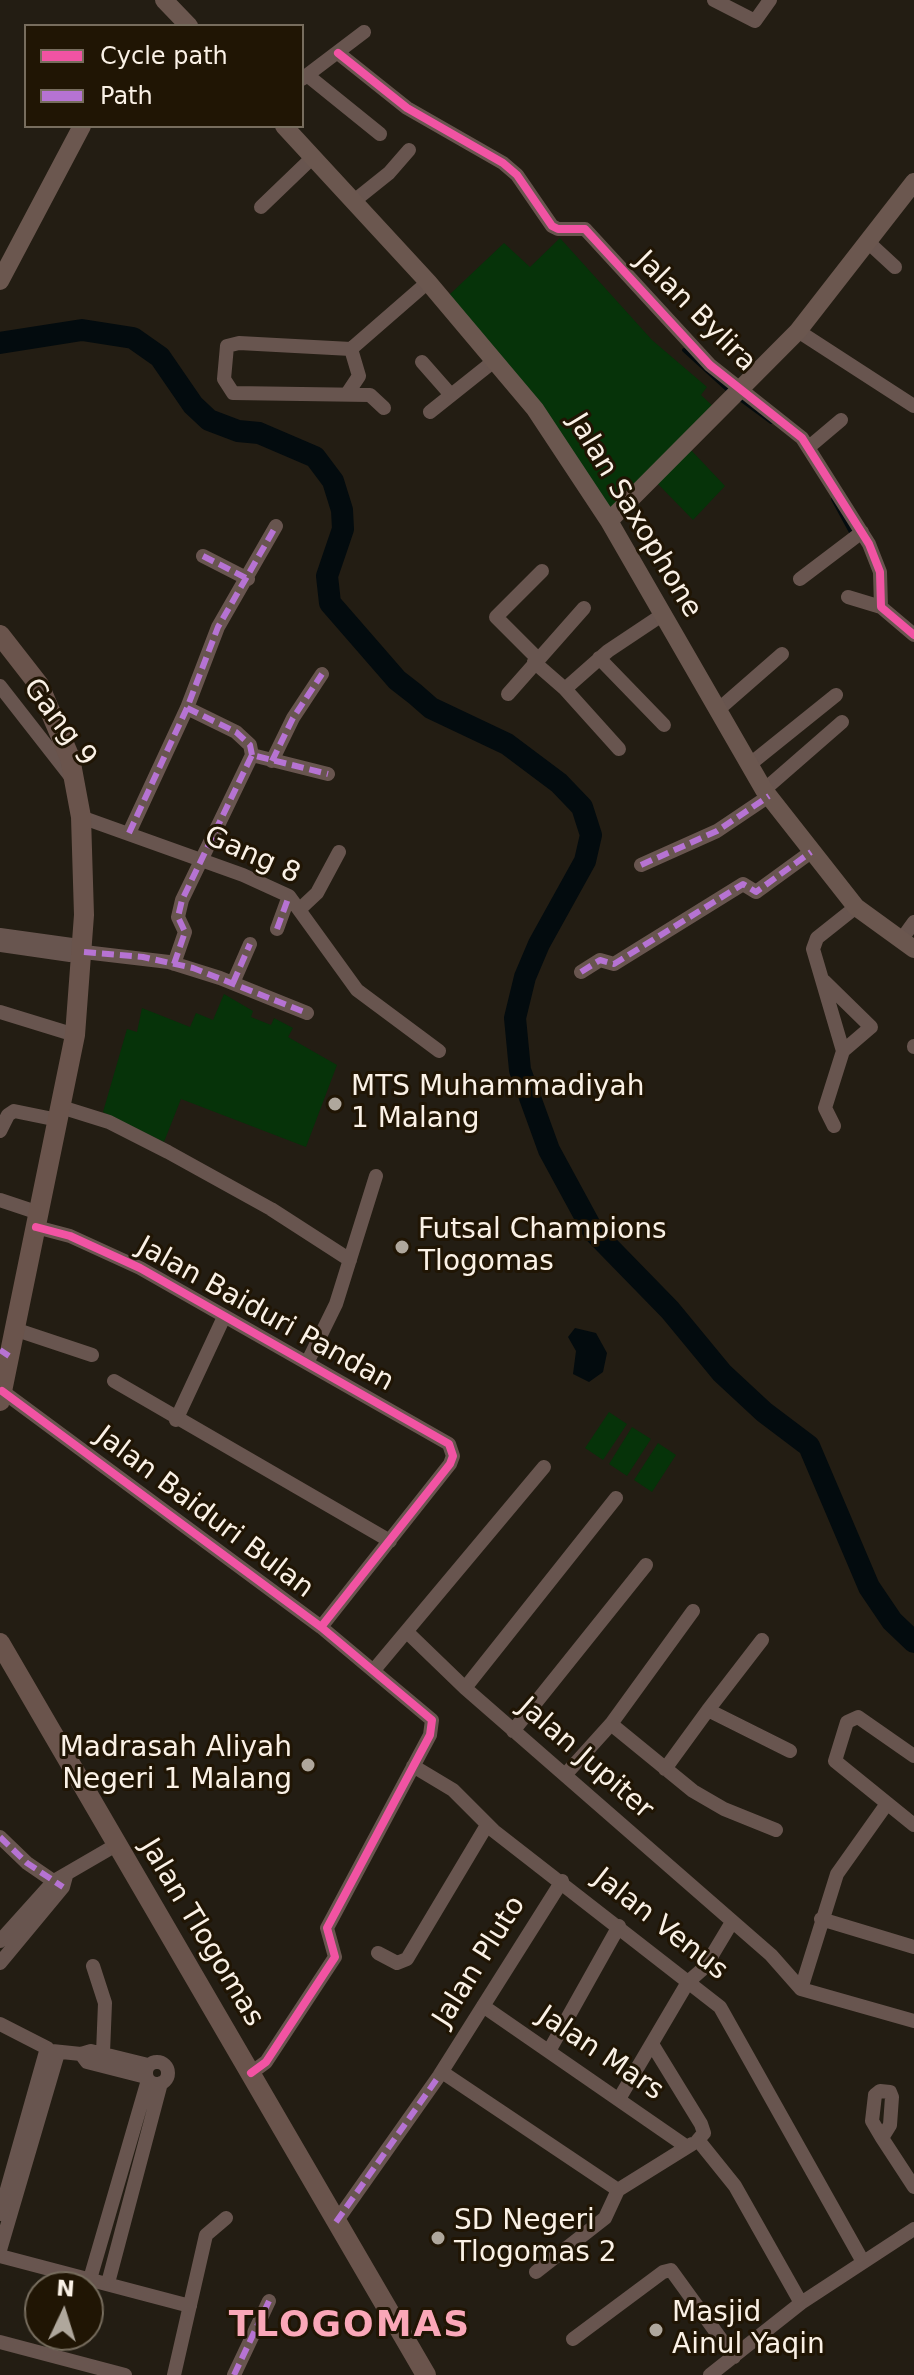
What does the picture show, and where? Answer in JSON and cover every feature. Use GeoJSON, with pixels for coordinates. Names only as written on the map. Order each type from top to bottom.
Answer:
{"type":"FeatureCollection","features":[{"type":"Feature","properties":{"kind":"main road"},"geometry":{"type":"LineString","coordinates":[[164,0],[182,24]]}},
{"type":"Feature","properties":{"kind":"main road"},"geometry":{"type":"LineString","coordinates":[[0,281],[81,128]]}},
{"type":"Feature","properties":{"kind":"main road","name":"Jalan Saxophone"},"geometry":{"type":"LineString","coordinates":[[286,128],[428,282],[550,429],[609,521],[766,793],[856,907],[908,944]]}},
{"type":"Feature","properties":{"kind":"main road"},"geometry":{"type":"LineString","coordinates":[[609,521],[788,342],[914,182]]}},
{"type":"Feature","properties":{"kind":"main road"},"geometry":{"type":"LineString","coordinates":[[0,635],[27,667],[51,708],[70,758],[81,817],[84,952],[75,1035],[14,1329],[4,1353],[1,1396]]}},
{"type":"Feature","properties":{"kind":"main road","name":"Jalan Tlogomas"},"geometry":{"type":"LineString","coordinates":[[0,1643],[112,1847],[251,2073],[426,2375]]}},
{"type":"Feature","properties":{"kind":"street"},"geometry":{"type":"LineString","coordinates":[[714,0],[755,21],[770,0]]}},
{"type":"Feature","properties":{"kind":"street"},"geometry":{"type":"LineString","coordinates":[[364,32],[305,77],[380,134]]}},
{"type":"Feature","properties":{"kind":"street","name":"Jalan Bylira"},"geometry":{"type":"LineString","coordinates":[[338,53],[407,108],[503,163],[517,175],[552,226],[562,230],[585,229],[737,393],[809,447],[855,535],[880,572],[875,606]]}},
{"type":"Feature","properties":{"kind":"street"},"geometry":{"type":"LineString","coordinates":[[354,201],[389,173],[409,150]]}},
{"type":"Feature","properties":{"kind":"street"},"geometry":{"type":"LineString","coordinates":[[261,207],[313,157]]}},
{"type":"Feature","properties":{"kind":"street"},"geometry":{"type":"LineString","coordinates":[[869,243],[895,267]]}},
{"type":"Feature","properties":{"kind":"street"},"geometry":{"type":"LineString","coordinates":[[370,395],[233,393],[224,379],[226,351],[230,344],[239,343],[351,349],[428,282]]}},
{"type":"Feature","properties":{"kind":"street"},"geometry":{"type":"LineString","coordinates":[[788,342],[914,406]]}},
{"type":"Feature","properties":{"kind":"street"},"geometry":{"type":"LineString","coordinates":[[351,349],[359,376],[370,395],[384,408]]}},
{"type":"Feature","properties":{"kind":"street"},"geometry":{"type":"LineString","coordinates":[[430,412],[494,361]]}},
{"type":"Feature","properties":{"kind":"street"},"geometry":{"type":"LineString","coordinates":[[422,362],[451,395]]}},
{"type":"Feature","properties":{"kind":"street"},"geometry":{"type":"LineString","coordinates":[[347,394],[359,376]]}},
{"type":"Feature","properties":{"kind":"street"},"geometry":{"type":"LineString","coordinates":[[809,447],[841,420]]}},
{"type":"Feature","properties":{"kind":"street"},"geometry":{"type":"LineString","coordinates":[[129,833],[187,708],[218,627],[276,526]]}},
{"type":"Feature","properties":{"kind":"street"},"geometry":{"type":"LineString","coordinates":[[800,579],[855,535]]}},
{"type":"Feature","properties":{"kind":"street"},"geometry":{"type":"LineString","coordinates":[[203,556],[248,579]]}},
{"type":"Feature","properties":{"kind":"street"},"geometry":{"type":"LineString","coordinates":[[542,571],[496,617],[619,749]]}},
{"type":"Feature","properties":{"kind":"street"},"geometry":{"type":"LineString","coordinates":[[848,597],[875,606],[914,635]]}},
{"type":"Feature","properties":{"kind":"street"},"geometry":{"type":"LineString","coordinates":[[508,694],[584,608]]}},
{"type":"Feature","properties":{"kind":"street"},"geometry":{"type":"LineString","coordinates":[[565,689],[599,658],[662,615]]}},
{"type":"Feature","properties":{"kind":"street"},"geometry":{"type":"LineString","coordinates":[[719,709],[782,654]]}},
{"type":"Feature","properties":{"kind":"street"},"geometry":{"type":"LineString","coordinates":[[599,658],[664,725]]}},
{"type":"Feature","properties":{"kind":"street"},"geometry":{"type":"LineString","coordinates":[[272,761],[293,718],[322,674]]}},
{"type":"Feature","properties":{"kind":"street","name":"Gang 9"},"geometry":{"type":"LineString","coordinates":[[0,686],[68,771],[77,790]]}},
{"type":"Feature","properties":{"kind":"street"},"geometry":{"type":"LineString","coordinates":[[749,765],[836,695]]}},
{"type":"Feature","properties":{"kind":"street"},"geometry":{"type":"LineString","coordinates":[[174,964],[185,932],[179,923],[180,908],[252,755],[250,745],[236,732],[187,708]]}},
{"type":"Feature","properties":{"kind":"street"},"geometry":{"type":"LineString","coordinates":[[641,865],[717,831],[766,793],[842,722]]}},
{"type":"Feature","properties":{"kind":"street"},"geometry":{"type":"LineString","coordinates":[[252,755],[328,774]]}},
{"type":"Feature","properties":{"kind":"street","name":"Gang 8"},"geometry":{"type":"LineString","coordinates":[[81,817],[243,875],[289,896],[301,908],[357,990],[439,1051]]}},
{"type":"Feature","properties":{"kind":"street"},"geometry":{"type":"LineString","coordinates":[[301,908],[317,893],[339,852]]}},
{"type":"Feature","properties":{"kind":"street"},"geometry":{"type":"LineString","coordinates":[[581,972],[600,960],[614,964],[743,884],[756,892],[811,852]]}},
{"type":"Feature","properties":{"kind":"street"},"geometry":{"type":"LineString","coordinates":[[277,929],[289,896]]}},
{"type":"Feature","properties":{"kind":"street"},"geometry":{"type":"LineString","coordinates":[[843,1051],[814,945],[817,938],[856,907]]}},
{"type":"Feature","properties":{"kind":"street"},"geometry":{"type":"LineString","coordinates":[[908,944],[914,922]]}},
{"type":"Feature","properties":{"kind":"street"},"geometry":{"type":"LineString","coordinates":[[0,935],[20,943]]}},
{"type":"Feature","properties":{"kind":"street"},"geometry":{"type":"LineString","coordinates":[[233,983],[250,944]]}},
{"type":"Feature","properties":{"kind":"street"},"geometry":{"type":"LineString","coordinates":[[0,945],[72,945],[84,952],[143,957],[233,983],[307,1013]]}},
{"type":"Feature","properties":{"kind":"street"},"geometry":{"type":"LineString","coordinates":[[824,981],[871,1027],[843,1051],[825,1108],[834,1126]]}},
{"type":"Feature","properties":{"kind":"street"},"geometry":{"type":"LineString","coordinates":[[0,1012],[75,1035]]}},
{"type":"Feature","properties":{"kind":"street"},"geometry":{"type":"LineString","coordinates":[[0,1131],[8,1115],[14,1111],[109,1122],[271,1209],[350,1260]]}},
{"type":"Feature","properties":{"kind":"street"},"geometry":{"type":"LineString","coordinates":[[307,1363],[336,1304],[376,1176]]}},
{"type":"Feature","properties":{"kind":"street","name":"Jalan Baiduri Pandan"},"geometry":{"type":"LineString","coordinates":[[0,1200],[113,1255],[438,1436],[453,1450],[450,1464],[390,1541]]}},
{"type":"Feature","properties":{"kind":"street"},"geometry":{"type":"LineString","coordinates":[[176,1420],[224,1317]]}},
{"type":"Feature","properties":{"kind":"street"},"geometry":{"type":"LineString","coordinates":[[14,1329],[92,1355]]}},
{"type":"Feature","properties":{"kind":"street"},"geometry":{"type":"LineString","coordinates":[[114,1381],[176,1420],[390,1541],[321,1627]]}},
{"type":"Feature","properties":{"kind":"street","name":"Jalan Baiduri Bulan"},"geometry":{"type":"LineString","coordinates":[[1,1396],[321,1627],[429,1715],[433,1725],[413,1766]]}},
{"type":"Feature","properties":{"kind":"street"},"geometry":{"type":"LineString","coordinates":[[374,1670],[544,1467]]}},
{"type":"Feature","properties":{"kind":"street"},"geometry":{"type":"LineString","coordinates":[[465,1688],[616,1498]]}},
{"type":"Feature","properties":{"kind":"street"},"geometry":{"type":"LineString","coordinates":[[513,1731],[646,1565]]}},
{"type":"Feature","properties":{"kind":"street"},"geometry":{"type":"LineString","coordinates":[[565,1775],[611,1724],[693,1611]]}},
{"type":"Feature","properties":{"kind":"street","name":"Jalan Jupiter"},"geometry":{"type":"LineString","coordinates":[[407,1632],[513,1731],[771,1955],[801,1989]]}},
{"type":"Feature","properties":{"kind":"street"},"geometry":{"type":"LineString","coordinates":[[665,1769],[762,1640]]}},
{"type":"Feature","properties":{"kind":"street"},"geometry":{"type":"LineString","coordinates":[[708,1710],[790,1751]]}},
{"type":"Feature","properties":{"kind":"street"},"geometry":{"type":"LineString","coordinates":[[914,1756],[863,1719],[853,1718],[847,1722],[835,1761],[914,1825]]}},
{"type":"Feature","properties":{"kind":"street"},"geometry":{"type":"LineString","coordinates":[[611,1724],[706,1799],[776,1830]]}},
{"type":"Feature","properties":{"kind":"street"},"geometry":{"type":"LineString","coordinates":[[251,2073],[266,2062],[336,1954],[327,1928],[413,1766]]}},
{"type":"Feature","properties":{"kind":"street","name":"Jalan Venus"},"geometry":{"type":"LineString","coordinates":[[413,1766],[453,1790],[487,1825],[714,2001],[728,2017],[862,2260]]}},
{"type":"Feature","properties":{"kind":"street"},"geometry":{"type":"LineString","coordinates":[[886,1805],[837,1874],[801,1989],[914,2021]]}},
{"type":"Feature","properties":{"kind":"street"},"geometry":{"type":"LineString","coordinates":[[378,1953],[397,1963],[407,1959],[487,1825]]}},
{"type":"Feature","properties":{"kind":"street"},"geometry":{"type":"LineString","coordinates":[[0,1837],[27,1863],[61,1881]]}},
{"type":"Feature","properties":{"kind":"street"},"geometry":{"type":"LineString","coordinates":[[0,1941],[61,1881],[91,1858],[112,1847]]}},
{"type":"Feature","properties":{"kind":"street"},"geometry":{"type":"LineString","coordinates":[[0,1963],[61,1881]]}},
{"type":"Feature","properties":{"kind":"street","name":"Jalan Pluto"},"geometry":{"type":"LineString","coordinates":[[336,2222],[442,2072],[562,1881]]}},
{"type":"Feature","properties":{"kind":"street"},"geometry":{"type":"LineString","coordinates":[[821,1919],[914,1947]]}},
{"type":"Feature","properties":{"kind":"street"},"geometry":{"type":"LineString","coordinates":[[619,2099],[688,1982],[705,1967],[732,1922]]}},
{"type":"Feature","properties":{"kind":"street"},"geometry":{"type":"LineString","coordinates":[[549,2051],[619,1926]]}},
{"type":"Feature","properties":{"kind":"street"},"geometry":{"type":"LineString","coordinates":[[93,1966],[105,2003],[103,2053]]}},
{"type":"Feature","properties":{"kind":"street","name":"Jalan Mars"},"geometry":{"type":"LineString","coordinates":[[483,2006],[619,2099],[693,2143]]}},
{"type":"Feature","properties":{"kind":"street"},"geometry":{"type":"LineString","coordinates":[[0,2024],[52,2050],[103,2053],[151,2076]]}},
{"type":"Feature","properties":{"kind":"street"},"geometry":{"type":"LineString","coordinates":[[536,2272],[605,2218],[618,2190],[704,2133],[652,2044]]}},
{"type":"Feature","properties":{"kind":"street"},"geometry":{"type":"LineString","coordinates":[[0,2214],[52,2050]]}},
{"type":"Feature","properties":{"kind":"street"},"geometry":{"type":"LineString","coordinates":[[52,2050],[0,2253],[62,2271]]}},
{"type":"Feature","properties":{"kind":"street"},"geometry":{"type":"LineString","coordinates":[[81,2054],[87,2062],[151,2076]]}},
{"type":"Feature","properties":{"kind":"street"},"geometry":{"type":"LineString","coordinates":[[442,2072],[618,2190]]}},
{"type":"Feature","properties":{"kind":"street"},"geometry":{"type":"LineString","coordinates":[[92,2271],[151,2076]]}},
{"type":"Feature","properties":{"kind":"street"},"geometry":{"type":"LineString","coordinates":[[108,2283],[137,2179],[151,2076]]}},
{"type":"Feature","properties":{"kind":"street"},"geometry":{"type":"LineString","coordinates":[[882,2138],[914,2187]]}},
{"type":"Feature","properties":{"kind":"street"},"geometry":{"type":"LineString","coordinates":[[693,2143],[735,2186],[801,2303]]}},
{"type":"Feature","properties":{"kind":"street"},"geometry":{"type":"LineString","coordinates":[[119,2174],[137,2179]]}},
{"type":"Feature","properties":{"kind":"street"},"geometry":{"type":"LineString","coordinates":[[174,2375],[206,2235],[226,2218]]}},
{"type":"Feature","properties":{"kind":"street"},"geometry":{"type":"LineString","coordinates":[[710,2375],[801,2303],[862,2260],[914,2229]]}},
{"type":"Feature","properties":{"kind":"street"},"geometry":{"type":"LineString","coordinates":[[573,2339],[663,2272],[671,2270],[734,2357]]}},
{"type":"Feature","properties":{"kind":"street"},"geometry":{"type":"LineString","coordinates":[[104,2282],[190,2306]]}},
{"type":"Feature","properties":{"kind":"street"},"geometry":{"type":"LineString","coordinates":[[234,2375],[269,2301]]}},
{"type":"Feature","properties":{"kind":"street"},"geometry":{"type":"LineString","coordinates":[[0,2342],[125,2375]]}},
{"type":"Feature","properties":{"kind":"green space"},"geometry":{"type":"Polygon","coordinates":[[[560,238],[652,340],[707,387],[701,395],[716,409],[609,511],[448,296],[504,243],[530,267],[560,238]]]}},
{"type":"Feature","properties":{"kind":"green space"},"geometry":{"type":"Polygon","coordinates":[[[691,450],[725,486],[693,520],[657,483],[691,450]]]}},
{"type":"Feature","properties":{"kind":"green space"},"geometry":{"type":"Polygon","coordinates":[[[224,994],[253,1011],[251,1017],[271,1025],[274,1018],[293,1028],[288,1037],[337,1065],[306,1147],[181,1099],[164,1142],[103,1112],[127,1029],[137,1032],[142,1008],[190,1027],[196,1013],[213,1020],[224,994]]]}},
{"type":"Feature","properties":{"kind":"green space"},"geometry":{"type":"Polygon","coordinates":[[[609,1412],[627,1424],[603,1460],[585,1448],[609,1412]]]}},
{"type":"Feature","properties":{"kind":"green space"},"geometry":{"type":"Polygon","coordinates":[[[632,1427],[651,1439],[627,1476],[609,1464],[632,1427]]]}},
{"type":"Feature","properties":{"kind":"green space"},"geometry":{"type":"Polygon","coordinates":[[[658,1443],[676,1455],[652,1492],[634,1480],[658,1443]]]}},
{"type":"Feature","properties":{"kind":"shaded area"},"geometry":{"type":"Polygon","coordinates":[[[575,1328],[596,1333],[607,1353],[603,1372],[589,1382],[573,1374],[576,1351],[568,1337],[575,1328]]]}},
{"type":"Feature","properties":{"kind":"waterway"},"geometry":{"type":"LineString","coordinates":[[0,343],[82,330],[133,338],[160,357],[193,405],[209,420],[238,431],[259,433],[315,457],[333,481],[342,510],[343,529],[327,576],[330,603],[397,680],[431,708],[507,744],[559,783],[582,807],[591,835],[585,861],[539,944],[525,977],[515,1018],[520,1070],[549,1150],[593,1231],[670,1310],[722,1373],[764,1412],[809,1446],[869,1587],[892,1621],[914,1642]]}},
{"type":"Feature","properties":{"kind":"waterway"},"geometry":{"type":"LineString","coordinates":[[684,350],[729,391]]}},
{"type":"Feature","properties":{"kind":"waterway"},"geometry":{"type":"LineString","coordinates":[[740,399],[771,422]]}},
{"type":"Feature","properties":{"kind":"waterway"},"geometry":{"type":"LineString","coordinates":[[833,499],[852,534]]}},
{"type":"Feature","properties":{"kind":"marked path"},"geometry":{"type":"LineString","coordinates":[[129,833],[187,708],[218,627],[276,526]]}},
{"type":"Feature","properties":{"kind":"marked path"},"geometry":{"type":"LineString","coordinates":[[203,556],[248,579]]}},
{"type":"Feature","properties":{"kind":"marked path"},"geometry":{"type":"LineString","coordinates":[[272,761],[293,718],[322,674]]}},
{"type":"Feature","properties":{"kind":"marked path"},"geometry":{"type":"LineString","coordinates":[[187,708],[236,732],[250,745],[252,755]]}},
{"type":"Feature","properties":{"kind":"marked path"},"geometry":{"type":"LineString","coordinates":[[174,964],[185,932],[178,917],[182,900],[252,755],[328,774]]}},
{"type":"Feature","properties":{"kind":"marked path"},"geometry":{"type":"LineString","coordinates":[[641,865],[717,831],[769,796]]}},
{"type":"Feature","properties":{"kind":"marked path"},"geometry":{"type":"LineString","coordinates":[[581,972],[600,960],[614,964],[743,884],[756,892],[811,852]]}},
{"type":"Feature","properties":{"kind":"marked path"},"geometry":{"type":"LineString","coordinates":[[277,929],[289,896]]}},
{"type":"Feature","properties":{"kind":"marked path"},"geometry":{"type":"LineString","coordinates":[[233,983],[250,944]]}},
{"type":"Feature","properties":{"kind":"marked path"},"geometry":{"type":"LineString","coordinates":[[84,952],[143,957],[193,968],[307,1013]]}},
{"type":"Feature","properties":{"kind":"marked path"},"geometry":{"type":"LineString","coordinates":[[0,1350],[9,1356]]}},
{"type":"Feature","properties":{"kind":"marked path"},"geometry":{"type":"LineString","coordinates":[[0,1837],[27,1863],[63,1887]]}},
{"type":"Feature","properties":{"kind":"marked path"},"geometry":{"type":"LineString","coordinates":[[336,2222],[439,2076]]}},
{"type":"Feature","properties":{"kind":"marked path"},"geometry":{"type":"LineString","coordinates":[[234,2375],[269,2301]]}},
{"type":"Feature","properties":{"kind":"cycle path"},"geometry":{"type":"LineString","coordinates":[[338,53],[407,108],[503,163],[517,175],[552,226],[558,229],[585,229],[710,365],[802,438],[869,544],[880,572],[881,607],[914,635]]}},
{"type":"Feature","properties":{"kind":"cycle path"},"geometry":{"type":"LineString","coordinates":[[36,1227],[70,1236],[140,1268],[449,1444],[453,1456],[450,1464],[321,1627]]}},
{"type":"Feature","properties":{"kind":"cycle path"},"geometry":{"type":"LineString","coordinates":[[2,1391],[321,1627],[432,1720],[430,1735],[327,1928],[335,1957],[266,2062],[251,2073]]}},
{"type":"Feature","properties":{"kind":"place","name":"MTS Muhammadiyah 1 Malang"},"geometry":{"type":"Point","coordinates":[335,1104]}},
{"type":"Feature","properties":{"kind":"place","name":"Futsal Champions Tlogomas"},"geometry":{"type":"Point","coordinates":[402,1247]}},
{"type":"Feature","properties":{"kind":"place","name":"Madrasah Aliyah Negeri 1 Malang"},"geometry":{"type":"Point","coordinates":[308,1765]}},
{"type":"Feature","properties":{"kind":"place","name":"SD Negeri Tlogomas 2"},"geometry":{"type":"Point","coordinates":[438,2238]}},
{"type":"Feature","properties":{"kind":"place","name":"Masjid Ainul Yaqin"},"geometry":{"type":"Point","coordinates":[656,2330]}},
{"type":"Feature","properties":{"kind":"district","name":"TLOGOMAS"},"geometry":{"type":"Point","coordinates":[350,2327]}}]}
